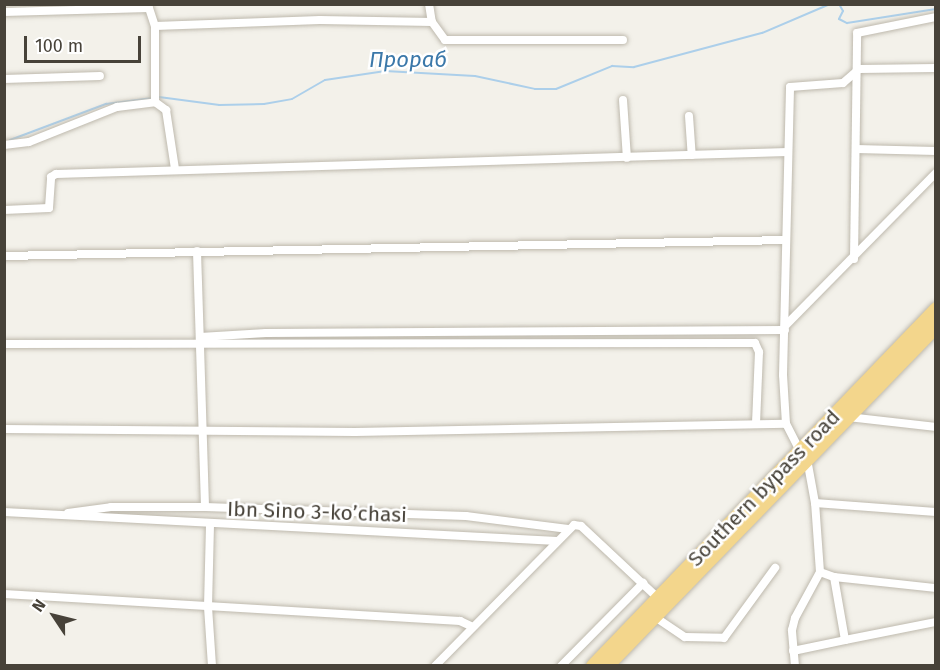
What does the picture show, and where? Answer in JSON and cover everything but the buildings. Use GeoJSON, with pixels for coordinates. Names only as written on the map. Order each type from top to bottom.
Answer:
{"type":"FeatureCollection","features":[{"type":"Feature","properties":{"kind":"highway","name":"Southern bypass road"},"geometry":{"type":"LineString","coordinates":[[608,666],[936,309]]}},
{"type":"Feature","properties":{"kind":"highway","name":"Southern bypass road"},"geometry":{"type":"LineString","coordinates":[[593,666],[658,598],[803,455],[848,417],[936,327]]}},
{"type":"Feature","properties":{"kind":"street"},"geometry":{"type":"LineString","coordinates":[[429,4],[432,22],[445,40],[623,40]]}},
{"type":"Feature","properties":{"kind":"street"},"geometry":{"type":"LineString","coordinates":[[4,12],[145,8],[153,11],[155,98],[166,110],[175,169]]}},
{"type":"Feature","properties":{"kind":"street"},"geometry":{"type":"LineString","coordinates":[[854,259],[858,32],[936,17]]}},
{"type":"Feature","properties":{"kind":"street"},"geometry":{"type":"LineString","coordinates":[[154,26],[320,20],[432,22]]}},
{"type":"Feature","properties":{"kind":"street"},"geometry":{"type":"LineString","coordinates":[[795,666],[793,651],[795,618],[820,572],[815,503],[803,455],[786,424],[786,240],[790,87],[843,83],[859,69],[936,68]]}},
{"type":"Feature","properties":{"kind":"street"},"geometry":{"type":"LineString","coordinates":[[4,80],[100,76]]}},
{"type":"Feature","properties":{"kind":"street"},"geometry":{"type":"LineString","coordinates":[[4,145],[29,142],[117,106],[155,98]]}},
{"type":"Feature","properties":{"kind":"street"},"geometry":{"type":"LineString","coordinates":[[623,100],[627,158]]}},
{"type":"Feature","properties":{"kind":"street"},"geometry":{"type":"LineString","coordinates":[[689,116],[692,155]]}},
{"type":"Feature","properties":{"kind":"street"},"geometry":{"type":"LineString","coordinates":[[856,149],[936,150]]}},
{"type":"Feature","properties":{"kind":"street"},"geometry":{"type":"LineString","coordinates":[[4,210],[49,208],[52,175],[175,169],[788,152]]}},
{"type":"Feature","properties":{"kind":"street"},"geometry":{"type":"LineString","coordinates":[[200,342],[266,333],[685,331],[785,328],[936,173]]}},
{"type":"Feature","properties":{"kind":"street"},"geometry":{"type":"LineString","coordinates":[[4,256],[786,240]]}},
{"type":"Feature","properties":{"kind":"street"},"geometry":{"type":"LineString","coordinates":[[197,251],[205,507]]}},
{"type":"Feature","properties":{"kind":"street"},"geometry":{"type":"LineString","coordinates":[[684,343],[685,331]]}},
{"type":"Feature","properties":{"kind":"street"},"geometry":{"type":"LineString","coordinates":[[4,344],[200,342],[755,344],[759,347],[756,424]]}},
{"type":"Feature","properties":{"kind":"street"},"geometry":{"type":"LineString","coordinates":[[848,417],[936,428]]}},
{"type":"Feature","properties":{"kind":"street"},"geometry":{"type":"LineString","coordinates":[[4,429],[355,432],[786,424]]}},
{"type":"Feature","properties":{"kind":"street"},"geometry":{"type":"LineString","coordinates":[[815,503],[936,512]]}},
{"type":"Feature","properties":{"kind":"street","name":"Ibn Sino 3-koʼchasi"},"geometry":{"type":"LineString","coordinates":[[65,514],[111,507],[205,507],[466,516],[568,529],[581,526],[643,583]]}},
{"type":"Feature","properties":{"kind":"street","name":"Ibn Sino 3-koʼchasi"},"geometry":{"type":"LineString","coordinates":[[4,512],[65,514],[210,525],[557,541]]}},
{"type":"Feature","properties":{"kind":"street","name":"Ibn Sino 3-koʼchasi"},"geometry":{"type":"LineString","coordinates":[[210,525],[208,606],[212,666]]}},
{"type":"Feature","properties":{"kind":"street"},"geometry":{"type":"LineString","coordinates":[[435,666],[568,529]]}},
{"type":"Feature","properties":{"kind":"street"},"geometry":{"type":"LineString","coordinates":[[655,617],[685,638],[724,638],[775,568]]}},
{"type":"Feature","properties":{"kind":"street"},"geometry":{"type":"LineString","coordinates":[[820,572],[834,577],[936,588]]}},
{"type":"Feature","properties":{"kind":"street"},"geometry":{"type":"LineString","coordinates":[[834,577],[845,640]]}},
{"type":"Feature","properties":{"kind":"street"},"geometry":{"type":"LineString","coordinates":[[561,666],[643,583],[658,598]]}},
{"type":"Feature","properties":{"kind":"street"},"geometry":{"type":"LineString","coordinates":[[4,594],[460,621],[473,627]]}},
{"type":"Feature","properties":{"kind":"street"},"geometry":{"type":"LineString","coordinates":[[793,651],[936,622]]}},
{"type":"Feature","properties":{"kind":"waterway","name":"Прораб"},"geometry":{"type":"LineString","coordinates":[[159,97],[219,105],[264,104],[292,99],[325,80],[385,71],[475,76],[535,89],[556,89],[612,66],[634,67],[762,33],[830,4]]}},
{"type":"Feature","properties":{"kind":"waterway"},"geometry":{"type":"LineString","coordinates":[[839,4],[843,11],[839,19],[847,23],[936,9]]}},
{"type":"Feature","properties":{"kind":"waterway","name":"Прораб"},"geometry":{"type":"LineString","coordinates":[[10,140],[106,104],[153,98]]}}]}
